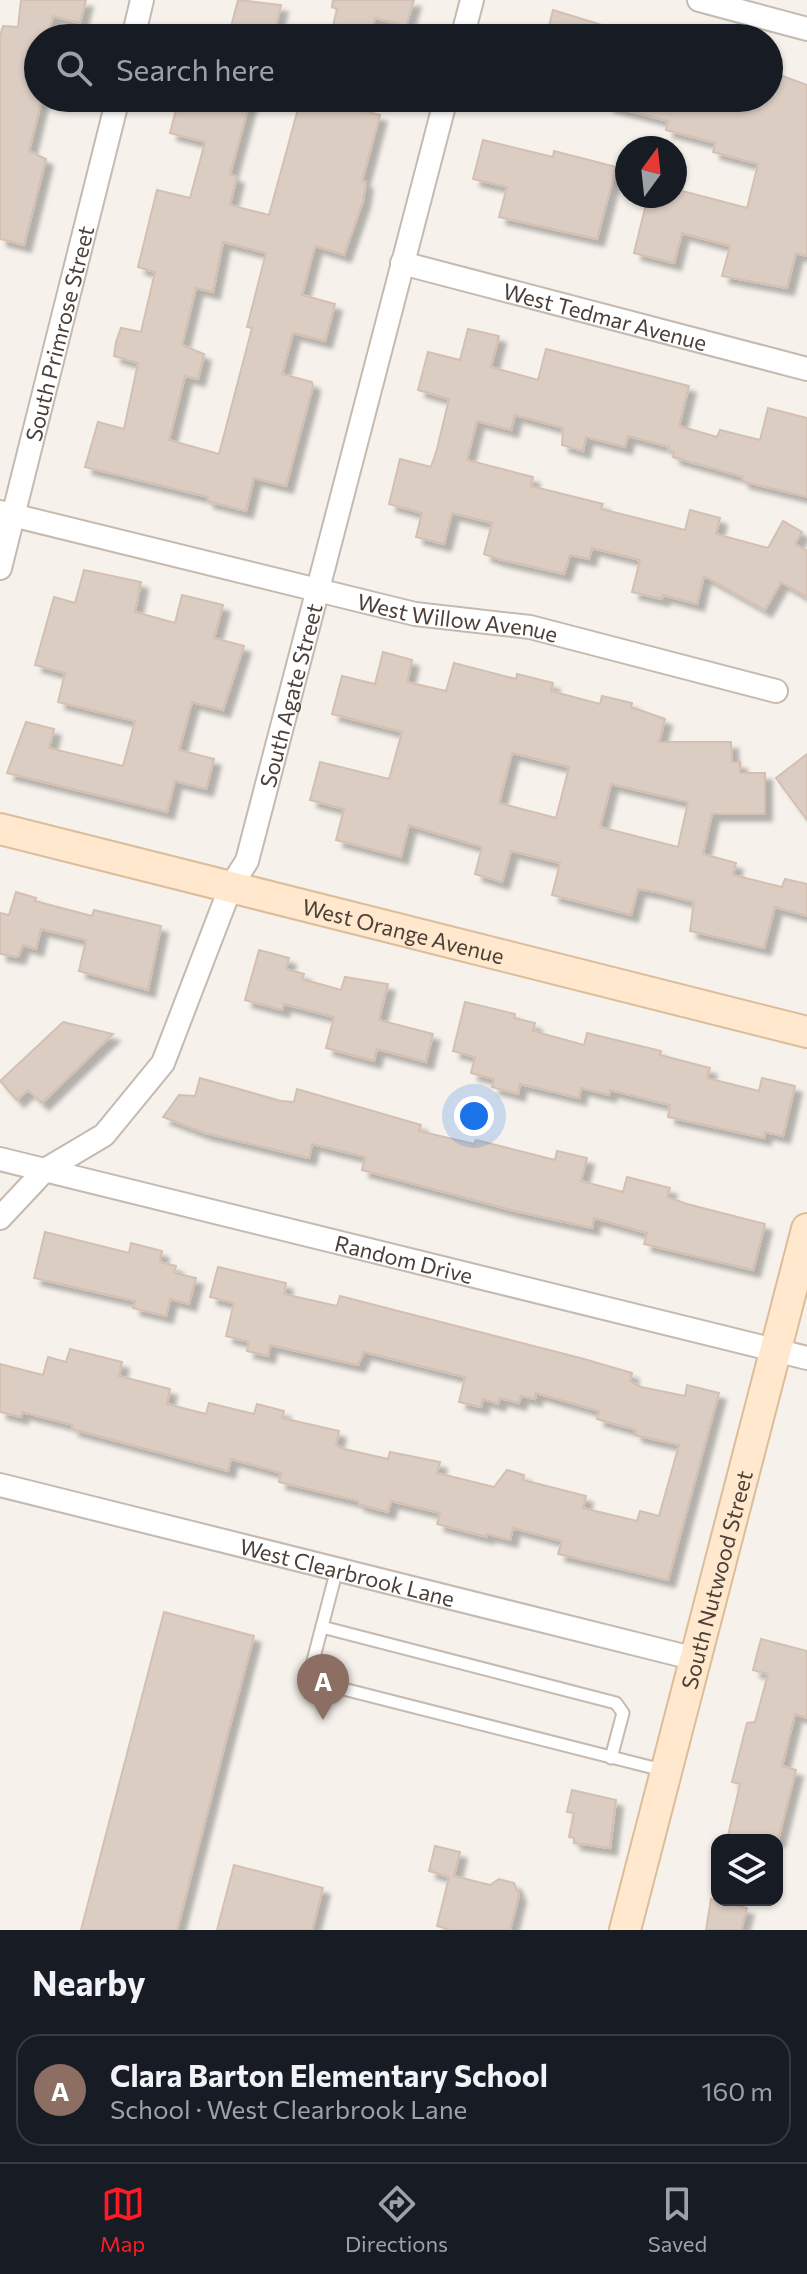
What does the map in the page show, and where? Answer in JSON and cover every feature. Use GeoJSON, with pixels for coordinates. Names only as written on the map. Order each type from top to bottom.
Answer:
{"type":"FeatureCollection","features":[{"type":"Feature","properties":{"kind":"street"},"geometry":{"type":"LineString","coordinates":[[136,24],[142,0]]}},
{"type":"Feature","properties":{"kind":"street"},"geometry":{"type":"LineString","coordinates":[[466,24],[472,0]]}},
{"type":"Feature","properties":{"kind":"street"},"geometry":{"type":"LineString","coordinates":[[699,0],[807,29]]}},
{"type":"Feature","properties":{"kind":"street","name":"South Primrose Street"},"geometry":{"type":"LineString","coordinates":[[0,568],[7,514],[114,112]]}},
{"type":"Feature","properties":{"kind":"street","name":"South Agate Street"},"geometry":{"type":"LineString","coordinates":[[0,1218],[45,1170],[104,1135],[163,1063],[231,886],[247,861],[442,112]]}},
{"type":"Feature","properties":{"kind":"street","name":"West Tedmar Avenue"},"geometry":{"type":"LineString","coordinates":[[402,263],[807,369]]}},
{"type":"Feature","properties":{"kind":"street","name":"West Willow Avenue"},"geometry":{"type":"LineString","coordinates":[[7,514],[415,614],[530,627],[776,691]]}},
{"type":"Feature","properties":{"kind":"street","name":"West Orange Avenue"},"geometry":{"type":"LineString","coordinates":[[0,829],[807,1032]]}},
{"type":"Feature","properties":{"kind":"street","name":"Random Drive"},"geometry":{"type":"LineString","coordinates":[[0,1159],[807,1358]]}},
{"type":"Feature","properties":{"kind":"street","name":"South Nutwood Street"},"geometry":{"type":"LineString","coordinates":[[625,1930],[807,1229]]}},
{"type":"Feature","properties":{"kind":"street","name":"West Clearbrook Lane"},"geometry":{"type":"LineString","coordinates":[[0,1485],[696,1659]]}},
{"type":"Feature","properties":{"kind":"lane"},"geometry":{"type":"LineString","coordinates":[[337,1569],[308,1680],[666,1771]]}},
{"type":"Feature","properties":{"kind":"lane"},"geometry":{"type":"LineString","coordinates":[[322,1627],[616,1703],[623,1713],[611,1758]]}},
{"type":"Feature","properties":{"kind":"building"},"geometry":{"type":"Polygon","coordinates":[[[21,0],[86,0],[80,23],[53,16],[51,24],[24,24],[24,112],[39,112],[29,151],[46,159],[24,245],[0,239],[0,36],[3,26],[18,27],[21,0]]]}},
{"type":"Feature","properties":{"kind":"building"},"geometry":{"type":"Polygon","coordinates":[[[238,0],[281,5],[276,24],[232,24],[238,0]]]}},
{"type":"Feature","properties":{"kind":"building"},"geometry":{"type":"Polygon","coordinates":[[[333,0],[414,0],[407,24],[375,18],[374,24],[333,24],[337,9],[332,7],[333,0]]]}},
{"type":"Feature","properties":{"kind":"building"},"geometry":{"type":"Polygon","coordinates":[[[553,10],[598,24],[550,24],[553,10]]]}},
{"type":"Feature","properties":{"kind":"building"},"geometry":{"type":"Polygon","coordinates":[[[783,76],[807,85],[807,256],[796,253],[787,288],[722,276],[730,246],[682,233],[674,263],[634,253],[645,208],[687,208],[687,192],[747,208],[758,164],[713,152],[715,143],[666,130],[668,121],[634,112],[783,112],[783,76]]]}},
{"type":"Feature","properties":{"kind":"building"},"geometry":{"type":"Polygon","coordinates":[[[175,112],[247,112],[230,174],[237,177],[230,205],[269,215],[297,112],[368,112],[380,115],[362,181],[366,182],[363,201],[344,255],[315,246],[302,295],[335,304],[325,341],[293,333],[282,374],[312,382],[313,386],[286,486],[254,478],[246,511],[207,501],[208,497],[85,467],[98,422],[124,429],[138,363],[114,356],[121,328],[141,332],[155,272],[138,267],[157,190],[190,198],[205,142],[170,133],[175,112]],[[223,242],[213,292],[196,288],[182,345],[204,354],[198,379],[185,376],[169,440],[219,454],[252,328],[247,327],[266,253],[223,242]]]}},
{"type":"Feature","properties":{"kind":"building"},"geometry":{"type":"Polygon","coordinates":[[[483,140],[553,157],[554,151],[615,167],[597,239],[499,217],[507,187],[473,179],[483,140]]]}},
{"type":"Feature","properties":{"kind":"building"},"geometry":{"type":"Polygon","coordinates":[[[468,329],[499,336],[491,367],[538,380],[546,349],[689,386],[679,426],[717,437],[720,430],[760,440],[768,408],[807,418],[807,497],[742,481],[743,477],[673,457],[674,452],[668,450],[669,447],[628,436],[625,447],[586,437],[583,451],[562,445],[563,428],[515,415],[511,430],[477,421],[467,460],[533,477],[531,486],[603,504],[601,509],[685,530],[690,510],[720,518],[716,534],[768,548],[783,521],[802,532],[795,544],[807,551],[807,597],[781,582],[765,610],[704,576],[697,604],[663,595],[662,599],[632,592],[640,560],[592,548],[589,559],[570,555],[564,574],[498,559],[484,554],[492,523],[452,513],[444,544],[416,537],[422,513],[389,504],[400,459],[431,467],[449,399],[418,390],[428,352],[460,360],[468,329]]]}},
{"type":"Feature","properties":{"kind":"building"},"geometry":{"type":"Polygon","coordinates":[[[84,570],[141,582],[135,612],[175,623],[182,595],[223,605],[214,638],[244,646],[223,710],[192,702],[179,750],[214,759],[206,789],[175,781],[167,812],[7,773],[26,722],[54,729],[49,748],[123,766],[135,721],[58,702],[65,673],[35,665],[54,597],[75,603],[84,570]]]}},
{"type":"Feature","properties":{"kind":"building"},"geometry":{"type":"Polygon","coordinates":[[[383,652],[412,660],[407,682],[446,691],[454,663],[516,679],[517,674],[553,683],[551,691],[600,704],[602,696],[632,703],[631,707],[665,719],[659,742],[731,742],[732,762],[740,762],[740,773],[765,773],[765,814],[712,814],[703,854],[736,863],[733,875],[782,887],[785,879],[807,884],[807,916],[775,907],[764,948],[690,931],[694,902],[656,892],[638,889],[631,915],[552,895],[560,863],[511,851],[502,882],[475,874],[482,847],[409,825],[401,857],[336,840],[344,809],[310,800],[320,762],[389,779],[402,732],[332,714],[342,676],[375,684],[383,652]],[[512,753],[499,803],[556,818],[569,767],[512,753]],[[611,784],[600,827],[678,847],[688,802],[611,784]]]}},
{"type":"Feature","properties":{"kind":"building"},"geometry":{"type":"Polygon","coordinates":[[[807,754],[807,820],[776,778],[807,754]]]}},
{"type":"Feature","properties":{"kind":"building"},"geometry":{"type":"Polygon","coordinates":[[[16,892],[36,898],[35,901],[92,916],[94,910],[161,926],[148,990],[79,971],[86,940],[41,929],[36,949],[23,945],[18,957],[0,954],[0,913],[9,915],[16,892]]]}},
{"type":"Feature","properties":{"kind":"building"},"geometry":{"type":"Polygon","coordinates":[[[259,950],[289,958],[286,969],[304,974],[302,979],[341,990],[345,977],[388,984],[379,1020],[433,1034],[426,1062],[377,1049],[374,1061],[326,1048],[334,1017],[284,1004],[282,1010],[245,1000],[259,950]]]}},
{"type":"Feature","properties":{"kind":"building"},"geometry":{"type":"Polygon","coordinates":[[[465,1002],[515,1014],[514,1018],[535,1023],[533,1031],[584,1045],[587,1033],[661,1051],[660,1055],[710,1068],[707,1078],[759,1091],[762,1078],[795,1086],[783,1136],[765,1132],[764,1138],[668,1117],[670,1105],[610,1090],[609,1095],[581,1088],[579,1098],[520,1084],[518,1094],[492,1087],[494,1079],[471,1073],[475,1057],[453,1051],[465,1002]]]}},
{"type":"Feature","properties":{"kind":"building"},"geometry":{"type":"Polygon","coordinates":[[[63,1022],[113,1034],[42,1103],[28,1090],[17,1100],[0,1081],[63,1022]]]}},
{"type":"Feature","properties":{"kind":"building"},"geometry":{"type":"Polygon","coordinates":[[[200,1078],[281,1101],[294,1102],[297,1089],[421,1125],[419,1131],[474,1144],[476,1140],[555,1160],[557,1151],[587,1158],[581,1181],[623,1192],[627,1177],[670,1188],[667,1197],[687,1204],[765,1224],[753,1270],[644,1244],[647,1233],[594,1218],[592,1228],[362,1170],[365,1157],[312,1144],[309,1158],[205,1133],[163,1117],[179,1095],[195,1096],[200,1078]]]}},
{"type":"Feature","properties":{"kind":"building"},"geometry":{"type":"Polygon","coordinates":[[[45,1232],[129,1253],[131,1243],[162,1251],[160,1262],[176,1266],[174,1273],[196,1278],[189,1304],[170,1299],[166,1316],[133,1308],[135,1301],[34,1278],[45,1232]]]}},
{"type":"Feature","properties":{"kind":"building"},"geometry":{"type":"Polygon","coordinates":[[[218,1267],[286,1283],[284,1294],[337,1306],[340,1296],[584,1359],[632,1373],[630,1381],[641,1387],[685,1396],[687,1385],[719,1393],[668,1580],[558,1554],[562,1541],[513,1528],[510,1540],[487,1534],[487,1537],[437,1524],[440,1513],[391,1501],[388,1512],[376,1509],[358,1504],[358,1501],[279,1482],[281,1473],[231,1459],[228,1471],[72,1429],[73,1425],[22,1412],[21,1417],[0,1412],[0,1364],[43,1375],[48,1357],[66,1362],[70,1349],[122,1362],[119,1376],[170,1389],[167,1404],[206,1414],[209,1403],[254,1414],[257,1404],[284,1411],[282,1418],[339,1431],[336,1445],[344,1449],[388,1459],[390,1452],[440,1462],[437,1473],[494,1487],[507,1470],[524,1475],[523,1480],[586,1496],[583,1508],[637,1521],[640,1511],[659,1516],[679,1445],[635,1435],[636,1430],[597,1419],[599,1411],[536,1393],[535,1399],[521,1396],[519,1403],[500,1398],[498,1404],[483,1399],[481,1407],[459,1402],[465,1377],[364,1352],[358,1365],[270,1345],[268,1356],[247,1351],[249,1342],[226,1336],[234,1303],[210,1297],[218,1267]]]}},
{"type":"Feature","properties":{"kind":"building"},"geometry":{"type":"Polygon","coordinates":[[[164,1612],[254,1636],[177,1930],[81,1930],[164,1612]]]}},
{"type":"Feature","properties":{"kind":"building"},"geometry":{"type":"Polygon","coordinates":[[[761,1639],[807,1651],[807,1718],[795,1714],[782,1766],[796,1770],[780,1834],[728,1834],[740,1784],[732,1782],[747,1723],[755,1722],[768,1674],[753,1670],[761,1639]]]}},
{"type":"Feature","properties":{"kind":"building"},"geometry":{"type":"Polygon","coordinates":[[[572,1790],[616,1800],[610,1848],[574,1843],[574,1838],[569,1837],[574,1813],[567,1812],[572,1790]]]}},
{"type":"Feature","properties":{"kind":"building"},"geometry":{"type":"Polygon","coordinates":[[[435,1846],[460,1852],[454,1876],[490,1885],[499,1879],[514,1883],[519,1895],[510,1930],[451,1930],[437,1926],[449,1877],[429,1871],[435,1846]]]}},
{"type":"Feature","properties":{"kind":"building"},"geometry":{"type":"Polygon","coordinates":[[[234,1865],[323,1888],[312,1930],[217,1930],[234,1865]]]}},
{"type":"Feature","properties":{"kind":"building"},"geometry":{"type":"Polygon","coordinates":[[[711,1899],[711,1906],[747,1908],[741,1930],[706,1930],[711,1899]]]}},
{"type":"Feature","properties":{"kind":"place","name":"Clara Barton Elementary School"},"geometry":{"type":"Point","coordinates":[323,1720]}}]}
